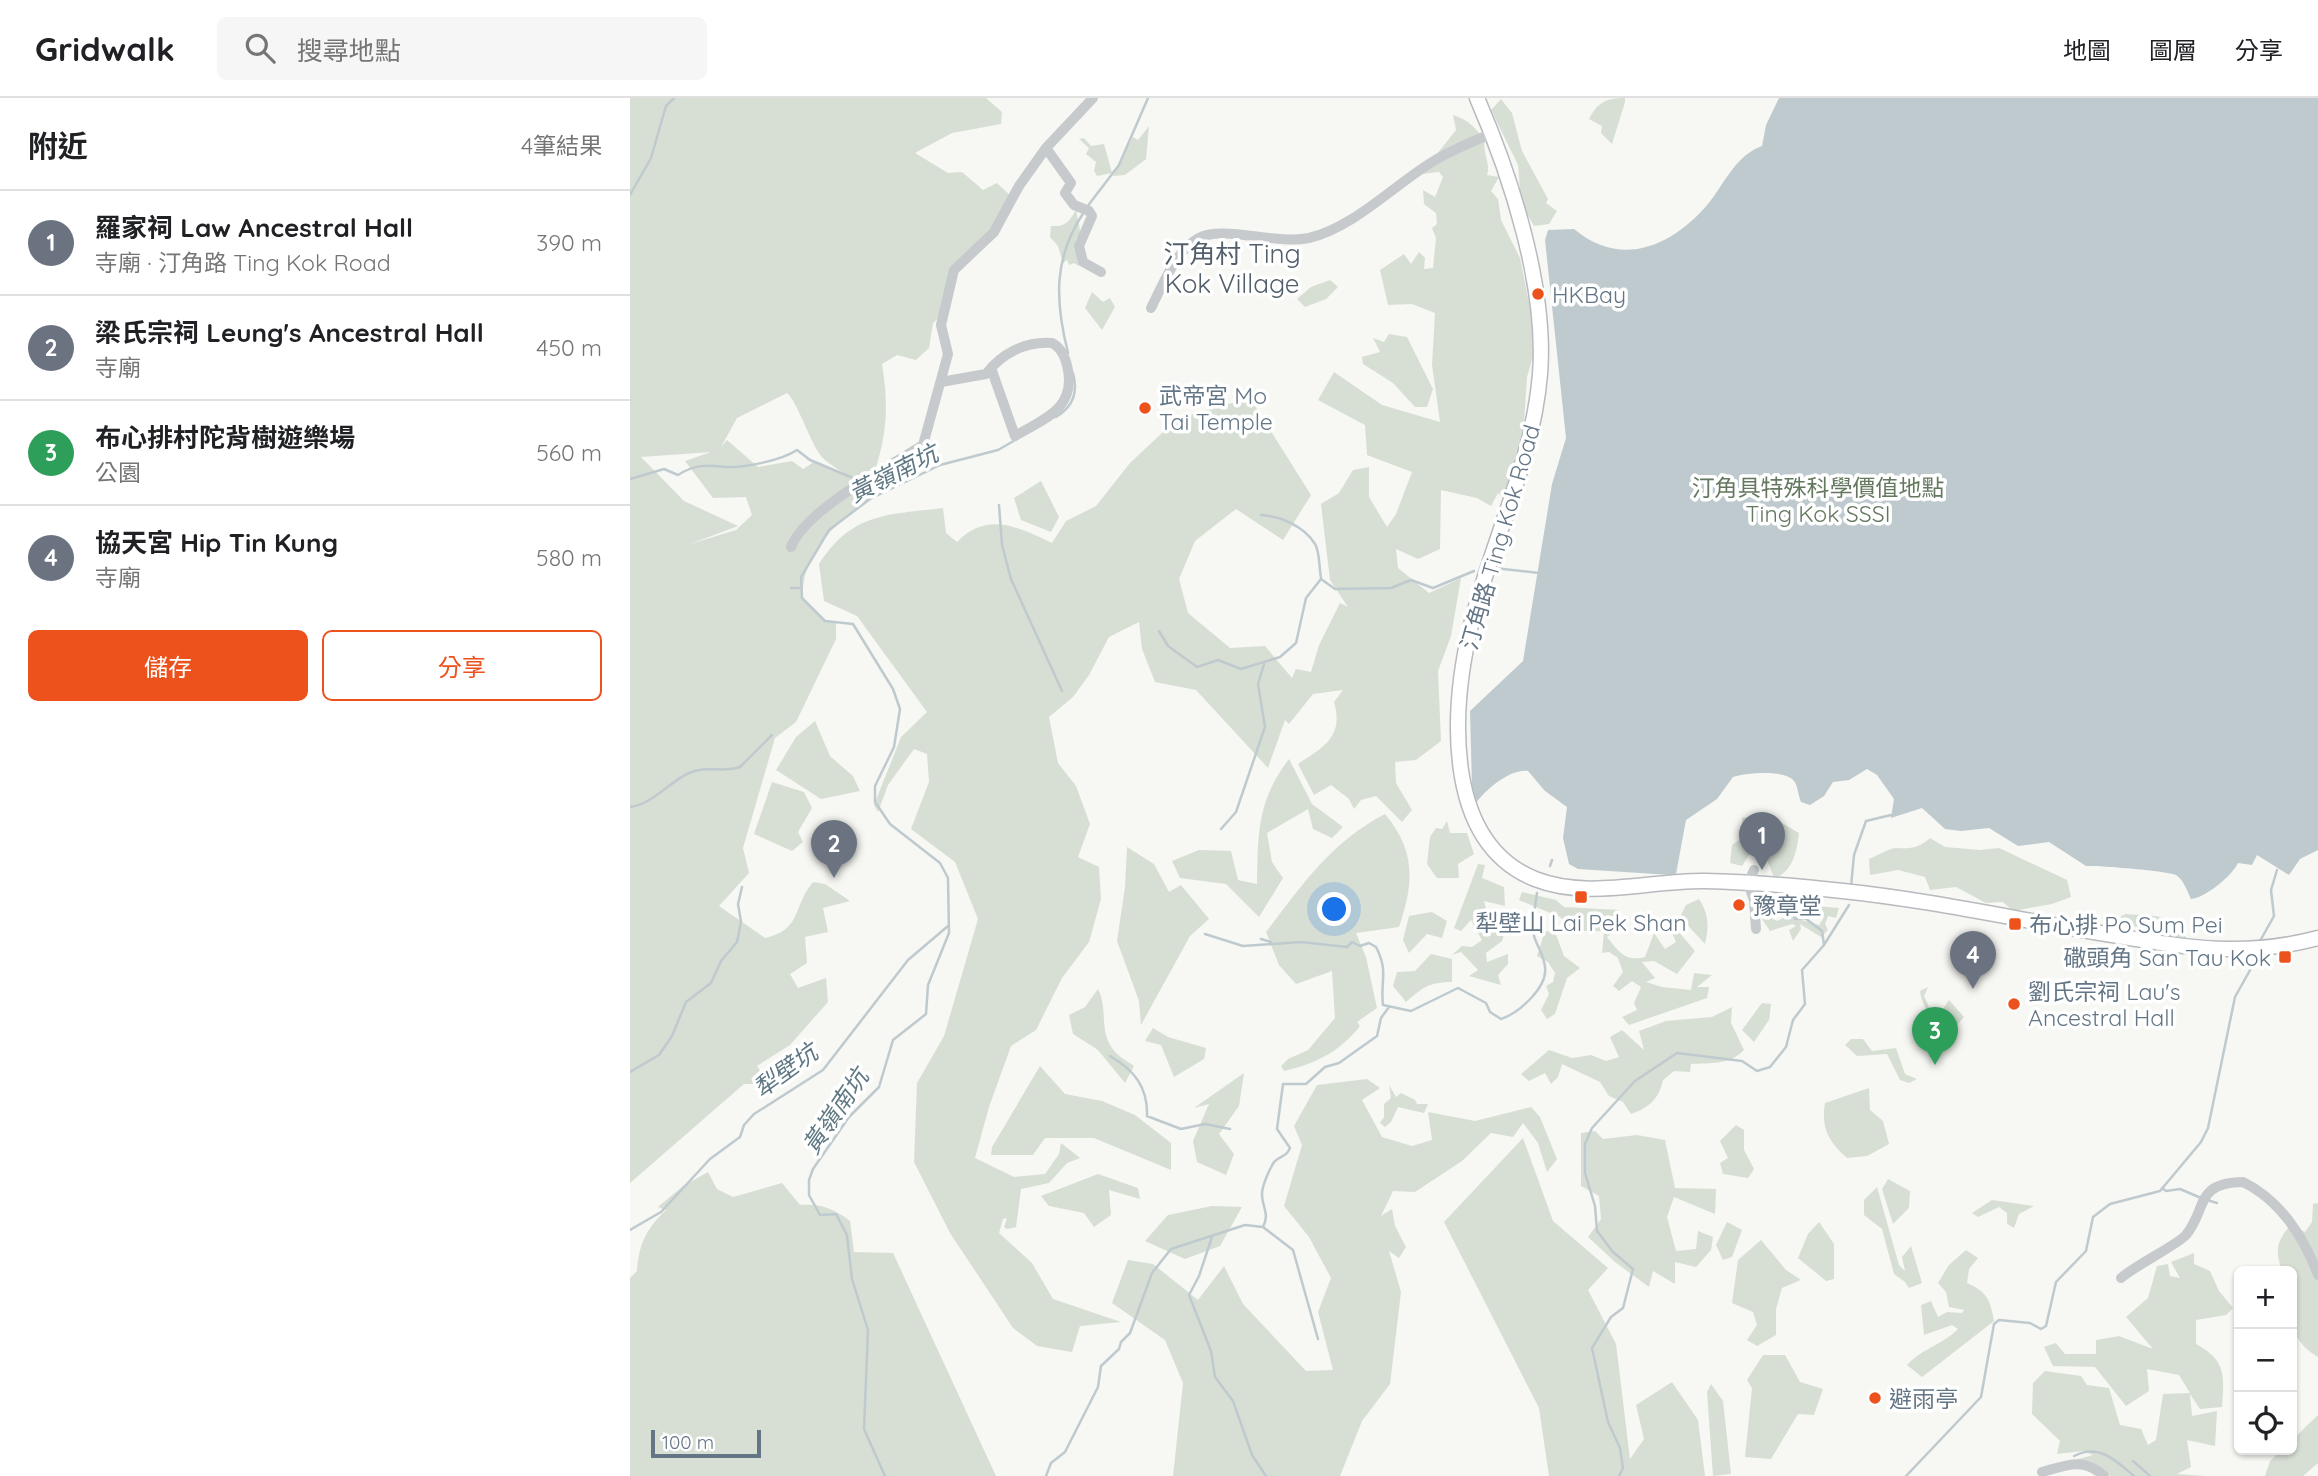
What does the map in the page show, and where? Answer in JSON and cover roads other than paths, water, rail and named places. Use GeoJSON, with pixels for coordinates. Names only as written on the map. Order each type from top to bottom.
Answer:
{"type":"FeatureCollection","features":[{"type":"Feature","properties":{"kind":"main road","name":"汀角路 Ting Kok Road"},"geometry":{"type":"LineString","coordinates":[[1476,98],[1531,261],[1541,324],[1541,370],[1527,450],[1478,600],[1466,652],[1459,728],[1461,773],[1473,817],[1484,839],[1503,860],[1546,883],[1584,888],[1751,877],[2143,942],[2224,951],[2261,950],[2318,938]]}},
{"type":"Feature","properties":{"kind":"street"},"geometry":{"type":"LineString","coordinates":[[791,547],[795,537],[818,511],[923,445],[948,354],[942,325],[954,270],[994,232],[1019,186],[1046,148],[1093,98]]}},
{"type":"Feature","properties":{"kind":"street"},"geometry":{"type":"LineString","coordinates":[[1151,308],[1181,255],[1200,237],[1216,230],[1241,237],[1296,240],[1315,237],[1339,226],[1437,159],[1490,134]]}},
{"type":"Feature","properties":{"kind":"street"},"geometry":{"type":"LineString","coordinates":[[1046,148],[1070,183],[1065,193],[1074,205],[1090,211],[1092,216],[1079,246],[1083,262],[1101,272]]}},
{"type":"Feature","properties":{"kind":"street"},"geometry":{"type":"LineString","coordinates":[[941,382],[986,374],[990,368],[1003,354],[1052,343],[1061,350],[1067,362],[1070,379],[1066,402],[1058,411],[1015,436],[990,368]]}},
{"type":"Feature","properties":{"kind":"street"},"geometry":{"type":"LineString","coordinates":[[1751,877],[1756,929]]}},
{"type":"Feature","properties":{"kind":"street"},"geometry":{"type":"LineString","coordinates":[[2121,1278],[2186,1235],[2203,1199],[2222,1185],[2243,1182],[2275,1204],[2288,1219],[2309,1252],[2318,1275]]}},
{"type":"Feature","properties":{"kind":"street"},"geometry":{"type":"LineString","coordinates":[[2042,1472],[2078,1463],[2092,1466],[2104,1476]]}},
{"type":"Feature","properties":{"kind":"waterway"},"geometry":{"type":"LineString","coordinates":[[630,195],[651,158],[666,106],[674,98]]}},
{"type":"Feature","properties":{"kind":"waterway","name":"黃嶺南坑"},"geometry":{"type":"LineString","coordinates":[[1087,207],[1119,165],[1148,98]]}},
{"type":"Feature","properties":{"kind":"waterway","name":"黃嶺南坑"},"geometry":{"type":"LineString","coordinates":[[1068,353],[1059,298],[1060,280],[1067,246],[1084,212]]}},
{"type":"Feature","properties":{"kind":"waterway","name":"黃嶺南坑"},"geometry":{"type":"LineString","coordinates":[[1056,417],[1067,408],[1073,398],[1073,373]]}},
{"type":"Feature","properties":{"kind":"waterway","name":"黃嶺南坑"},"geometry":{"type":"LineString","coordinates":[[885,1476],[864,1429],[868,1330],[852,1279],[847,1235],[836,1214],[820,1215],[809,1195],[809,1180],[813,1169],[849,1117],[879,1087],[893,1040],[926,1014],[928,985],[949,933],[948,878],[940,863],[890,824],[875,802],[875,786],[894,747],[900,709],[893,689],[853,624],[825,621],[802,598],[801,577],[829,530],[870,499],[940,465],[998,450],[1017,439]]}},
{"type":"Feature","properties":{"kind":"waterway"},"geometry":{"type":"LineString","coordinates":[[630,479],[664,469],[678,475],[701,466],[753,465],[797,450],[810,460],[853,478],[857,483]]}},
{"type":"Feature","properties":{"kind":"waterway"},"geometry":{"type":"LineString","coordinates":[[861,488],[870,499]]}},
{"type":"Feature","properties":{"kind":"waterway"},"geometry":{"type":"LineString","coordinates":[[999,505],[1002,545],[1011,579],[1062,691]]}},
{"type":"Feature","properties":{"kind":"waterway"},"geometry":{"type":"LineString","coordinates":[[1261,515],[1276,517],[1305,532],[1318,551],[1321,578]]}},
{"type":"Feature","properties":{"kind":"waterway"},"geometry":{"type":"LineString","coordinates":[[1494,568],[1539,573]]}},
{"type":"Feature","properties":{"kind":"waterway"},"geometry":{"type":"LineString","coordinates":[[1159,631],[1168,646],[1197,667],[1218,660],[1241,669],[1280,657],[1296,643],[1306,598],[1321,579],[1335,589],[1391,588],[1411,580],[1433,588],[1474,571]]}},
{"type":"Feature","properties":{"kind":"waterway"},"geometry":{"type":"LineString","coordinates":[[791,588],[799,588]]}},
{"type":"Feature","properties":{"kind":"waterway"},"geometry":{"type":"LineString","coordinates":[[1221,829],[1236,812],[1265,727],[1258,684],[1264,664]]}},
{"type":"Feature","properties":{"kind":"waterway"},"geometry":{"type":"LineString","coordinates":[[630,807],[646,802],[689,773],[740,767],[772,735]]}},
{"type":"Feature","properties":{"kind":"waterway"},"geometry":{"type":"LineString","coordinates":[[1851,887],[1854,855],[1866,821],[1891,815]]}},
{"type":"Feature","properties":{"kind":"waterway"},"geometry":{"type":"LineString","coordinates":[[1550,866],[1552,860]]}},
{"type":"Feature","properties":{"kind":"waterway"},"geometry":{"type":"LineString","coordinates":[[2260,941],[2274,916],[2271,890],[2277,870]]}},
{"type":"Feature","properties":{"kind":"waterway"},"geometry":{"type":"LineString","coordinates":[[630,1072],[659,1055],[672,1036],[686,1002],[711,983],[721,961],[737,942],[741,922],[738,904],[742,887]]}},
{"type":"Feature","properties":{"kind":"waterway"},"geometry":{"type":"LineString","coordinates":[[1534,914],[1537,893]]}},
{"type":"Feature","properties":{"kind":"waterway"},"geometry":{"type":"LineString","coordinates":[[1824,945],[1849,905]]}},
{"type":"Feature","properties":{"kind":"waterway"},"geometry":{"type":"LineString","coordinates":[[1619,1476],[1623,1468],[1620,1448],[1608,1422],[1592,1348],[1611,1317],[1623,1308],[1633,1269],[1613,1252],[1597,1231],[1595,1206],[1585,1173],[1585,1144],[1592,1128],[1635,1081],[1677,1053],[1742,1061],[1757,1071],[1770,1067],[1786,1047],[1793,1020],[1805,1004],[1802,970],[1824,945],[1822,931],[1805,918],[1795,919],[1793,911]]}},
{"type":"Feature","properties":{"kind":"waterway"},"geometry":{"type":"LineString","coordinates":[[1205,934],[1243,946],[1301,942],[1347,947],[1352,942],[1360,946],[1369,943],[1376,947],[1382,963],[1383,1005],[1411,1011],[1458,988],[1486,1003],[1490,1012],[1501,1019],[1531,998],[1545,975],[1544,961],[1533,925]]}},
{"type":"Feature","properties":{"kind":"waterway","name":"犁壁坑"},"geometry":{"type":"LineString","coordinates":[[630,1230],[661,1212],[710,1159],[740,1137],[744,1125],[754,1114],[823,1070],[908,960],[948,926]]}},
{"type":"Feature","properties":{"kind":"waterway"},"geometry":{"type":"LineString","coordinates":[[1261,939],[1271,942]]}},
{"type":"Feature","properties":{"kind":"waterway"},"geometry":{"type":"LineString","coordinates":[[1906,1476],[1981,1397],[1994,1324],[1999,1320],[2030,1323],[2041,1329],[2046,1326],[2056,1282],[2086,1251],[2093,1217],[2110,1204],[2160,1191],[2201,1142],[2208,1128],[2235,997],[2254,963]]}},
{"type":"Feature","properties":{"kind":"waterway"},"geometry":{"type":"LineString","coordinates":[[1046,1476],[1051,1463],[1065,1452],[1098,1387],[1101,1366],[1119,1349],[1121,1342],[1130,1333],[1152,1273],[1171,1249],[1245,1225],[1263,1227],[1266,1218],[1262,1194],[1264,1182],[1274,1162],[1290,1148],[1277,1129],[1283,1084],[1306,1084],[1325,1067],[1339,1063],[1377,1036],[1381,1018],[1389,1007]]}},
{"type":"Feature","properties":{"kind":"waterway"},"geometry":{"type":"LineString","coordinates":[[1110,1056],[1138,1080],[1145,1096],[1147,1116],[1181,1129],[1205,1124],[1230,1129]]}},
{"type":"Feature","properties":{"kind":"waterway"},"geometry":{"type":"LineString","coordinates":[[2162,1188],[2166,1191],[2180,1189],[2201,1198]]}},
{"type":"Feature","properties":{"kind":"waterway"},"geometry":{"type":"LineString","coordinates":[[2207,1200],[2217,1203]]}},
{"type":"Feature","properties":{"kind":"waterway"},"geometry":{"type":"LineString","coordinates":[[1263,1227],[1293,1250],[1318,1339]]}},
{"type":"Feature","properties":{"kind":"waterway"},"geometry":{"type":"LineString","coordinates":[[1212,1237],[1199,1276],[1189,1295],[1211,1351],[1215,1377],[1233,1401],[1252,1455],[1266,1476]]}},
{"type":"Feature","properties":{"kind":"waterway"},"geometry":{"type":"LineString","coordinates":[[2074,1456],[2083,1452],[2099,1452],[2113,1459],[2134,1476]]}},
{"type":"Feature","properties":{"kind":"waterway"},"geometry":{"type":"LineString","coordinates":[[2133,1461],[2150,1476]]}},
{"type":"Feature","properties":{"kind":"place","name":"HKBay"},"geometry":{"type":"Point","coordinates":[1538,294]}},
{"type":"Feature","properties":{"kind":"place","name":"武帝宮 Mo Tai Temple"},"geometry":{"type":"Point","coordinates":[1145,408]}},
{"type":"Feature","properties":{"kind":"place","name":"羅家祠 Law Ancestral Hall"},"geometry":{"type":"Point","coordinates":[1762,870]}},
{"type":"Feature","properties":{"kind":"place","name":"梁氏宗祠 Leung's Ancestral Hall"},"geometry":{"type":"Point","coordinates":[834,878]}},
{"type":"Feature","properties":{"kind":"place","name":"犁壁山 Lai Pek Shan"},"geometry":{"type":"Point","coordinates":[1581,897]}},
{"type":"Feature","properties":{"kind":"place","name":"豫章堂"},"geometry":{"type":"Point","coordinates":[1739,905]}},
{"type":"Feature","properties":{"kind":"place","name":"布心排 Po Sum Pei"},"geometry":{"type":"Point","coordinates":[2015,924]}},
{"type":"Feature","properties":{"kind":"place","name":"䃟頭角 San Tau Kok"},"geometry":{"type":"Point","coordinates":[2285,957]}},
{"type":"Feature","properties":{"kind":"place","name":"協天宮 Hip Tin Kung"},"geometry":{"type":"Point","coordinates":[1973,989]}},
{"type":"Feature","properties":{"kind":"place","name":"劉氏宗祠 Lau's Ancestral Hall"},"geometry":{"type":"Point","coordinates":[2014,1004]}},
{"type":"Feature","properties":{"kind":"place","name":"布心排村陀背樹遊樂場"},"geometry":{"type":"Point","coordinates":[1935,1065]}},
{"type":"Feature","properties":{"kind":"place","name":"避雨亭"},"geometry":{"type":"Point","coordinates":[1875,1398]}},
{"type":"Feature","properties":{"kind":"district","name":"汀角村 Ting Kok Village"},"geometry":{"type":"Point","coordinates":[1232,268]}},
{"type":"Feature","properties":{"kind":"park label","name":"汀角具特殊科學價值地點 Ting Kok SSSI"},"geometry":{"type":"Point","coordinates":[1818,500]}}]}
